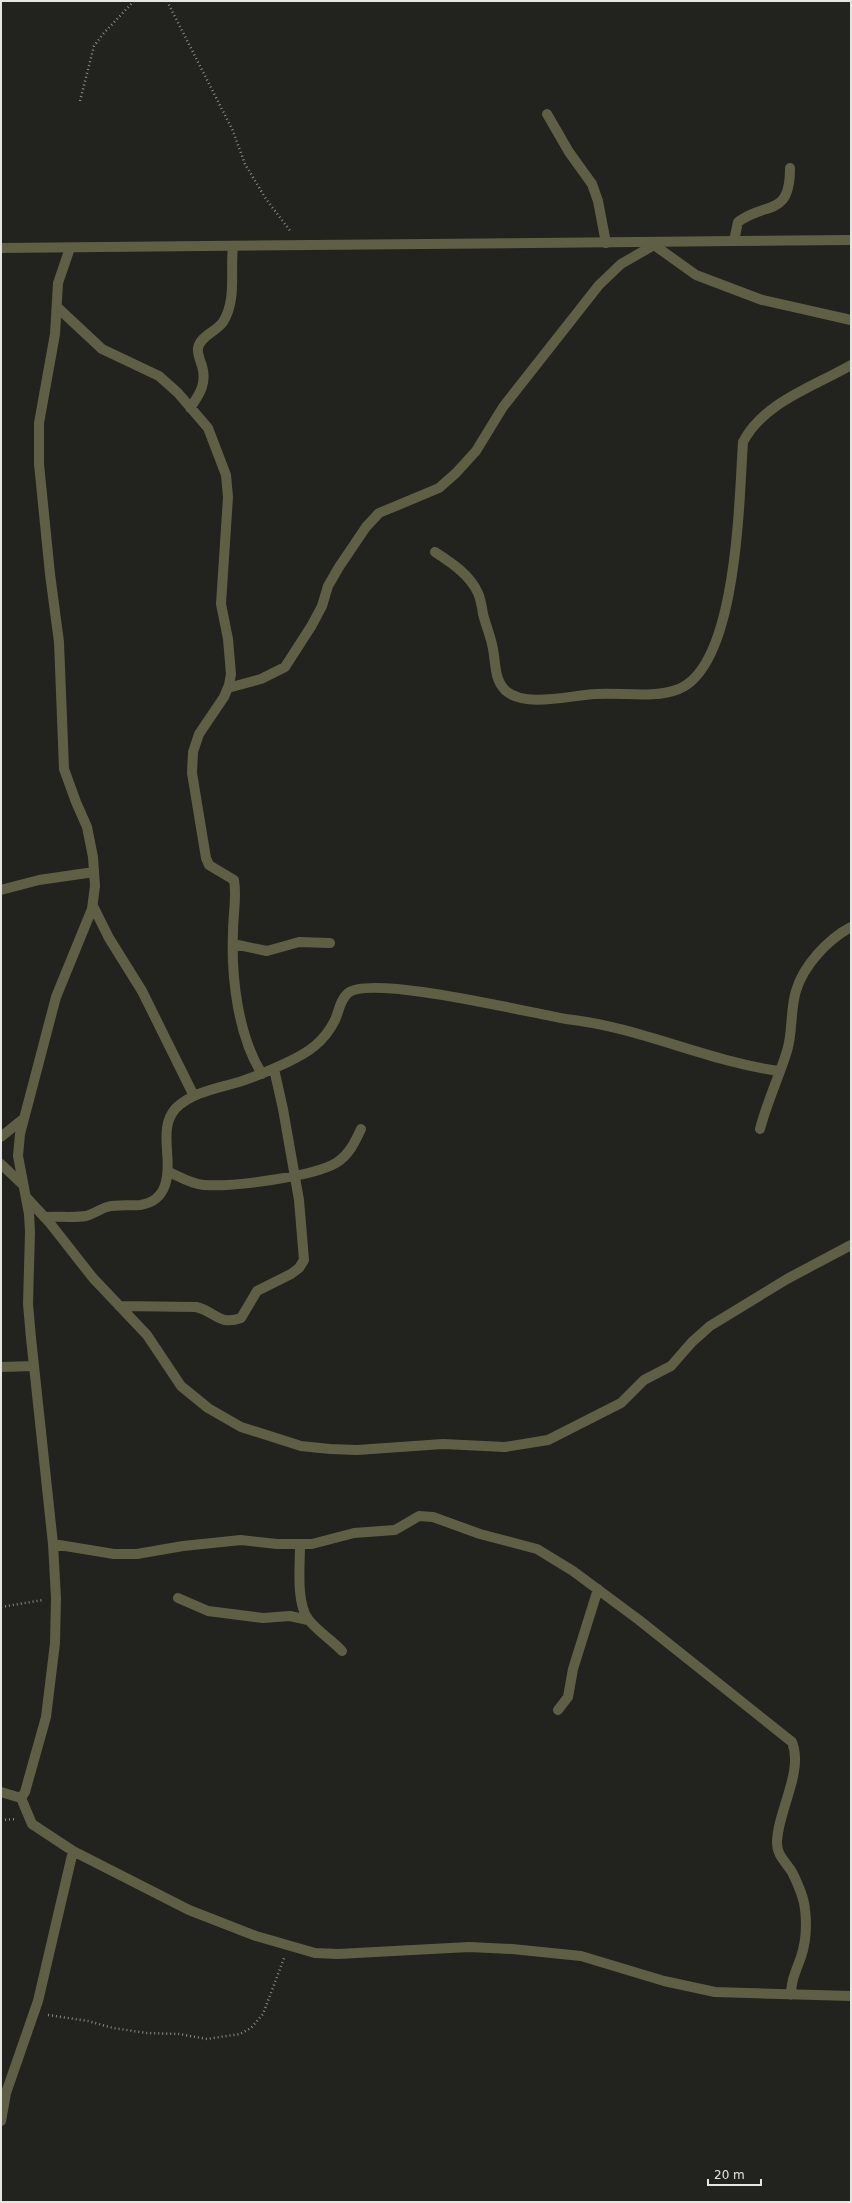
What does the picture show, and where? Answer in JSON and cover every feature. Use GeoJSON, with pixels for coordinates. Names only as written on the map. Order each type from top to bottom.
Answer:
{"type":"FeatureCollection","features":[{"type":"Feature","properties":{"kind":"street"},"geometry":{"type":"LineString","coordinates":[[547,114],[569,152],[592,184],[598,201],[606,243]]}},
{"type":"Feature","properties":{"kind":"street"},"geometry":{"type":"LineString","coordinates":[[734,241],[738,222],[745,217],[770,209],[782,200],[790,181],[790,168]]}},
{"type":"Feature","properties":{"kind":"street"},"geometry":{"type":"LineString","coordinates":[[1,248],[851,240]]}},
{"type":"Feature","properties":{"kind":"street"},"geometry":{"type":"LineString","coordinates":[[636,242],[654,245],[696,275],[762,300],[851,320]]}},
{"type":"Feature","properties":{"kind":"street"},"geometry":{"type":"LineString","coordinates":[[228,688],[261,679],[286,667],[322,606],[328,586],[366,527],[379,513],[438,488],[456,473],[476,451],[503,407],[599,284],[620,264],[654,245]]}},
{"type":"Feature","properties":{"kind":"street"},"geometry":{"type":"LineString","coordinates":[[190,408],[202,389],[204,378],[198,348],[201,341],[223,322],[229,309],[232,288],[231,263],[233,246]]}},
{"type":"Feature","properties":{"kind":"street"},"geometry":{"type":"LineString","coordinates":[[21,1798],[25,1792],[46,1717],[55,1643],[56,1598],[54,1544],[33,1366],[28,1304],[31,1250],[29,1214],[24,1196],[18,1156],[23,1119],[56,998],[93,906],[94,857],[87,827],[64,769],[59,642],[50,574],[39,464],[39,423],[55,334],[58,283],[70,248]]}},
{"type":"Feature","properties":{"kind":"street"},"geometry":{"type":"LineString","coordinates":[[57,307],[102,348],[159,376],[208,428],[226,475],[228,497],[221,604],[228,639],[231,674],[228,688],[199,734],[193,752],[192,773],[206,858],[210,865],[234,880],[233,944],[236,984],[242,1025],[250,1053],[262,1074]]}},
{"type":"Feature","properties":{"kind":"street"},"geometry":{"type":"LineString","coordinates":[[435,552],[466,575],[478,594],[491,638],[497,676],[507,692],[518,697],[541,699],[594,694],[660,693],[679,689],[692,682],[703,669],[715,643],[726,610],[734,563],[743,442],[750,428],[773,407],[851,365]]}},
{"type":"Feature","properties":{"kind":"street"},"geometry":{"type":"LineString","coordinates":[[1,890],[39,880],[94,872]]}},
{"type":"Feature","properties":{"kind":"street"},"geometry":{"type":"LineString","coordinates":[[93,906],[109,938],[142,991],[194,1096]]}},
{"type":"Feature","properties":{"kind":"street"},"geometry":{"type":"LineString","coordinates":[[760,1129],[787,1050],[796,990],[808,967],[843,932],[851,927]]}},
{"type":"Feature","properties":{"kind":"street"},"geometry":{"type":"LineString","coordinates":[[233,944],[267,951],[299,942],[330,943]]}},
{"type":"Feature","properties":{"kind":"street"},"geometry":{"type":"LineString","coordinates":[[44,1217],[80,1216],[95,1213],[107,1207],[151,1202],[159,1196],[166,1185],[169,1172],[166,1138],[168,1118],[176,1108],[194,1096],[262,1074],[310,1051],[324,1038],[335,1019],[340,1002],[348,993],[364,988],[406,988],[566,1020],[590,1022],[688,1048],[717,1059],[779,1071]]}},
{"type":"Feature","properties":{"kind":"street"},"geometry":{"type":"LineString","coordinates":[[119,1306],[196,1307],[221,1320],[230,1321],[241,1318],[257,1291],[291,1274],[299,1268],[304,1260],[300,1207],[283,1108],[274,1069]]}},
{"type":"Feature","properties":{"kind":"street"},"geometry":{"type":"LineString","coordinates":[[1,1137],[23,1119]]}},
{"type":"Feature","properties":{"kind":"street"},"geometry":{"type":"LineString","coordinates":[[169,1172],[194,1183],[203,1184],[294,1176],[315,1172],[337,1162],[346,1155],[361,1129]]}},
{"type":"Feature","properties":{"kind":"street"},"geometry":{"type":"LineString","coordinates":[[1,1164],[22,1184]]}},
{"type":"Feature","properties":{"kind":"street"},"geometry":{"type":"LineString","coordinates":[[24,1196],[44,1217],[93,1278],[147,1335],[181,1386],[208,1408],[241,1427],[301,1446],[330,1449],[357,1450],[443,1444],[505,1447],[548,1440],[621,1403],[644,1380],[671,1366],[692,1342],[710,1326],[799,1272],[851,1245]]}},
{"type":"Feature","properties":{"kind":"street"},"geometry":{"type":"LineString","coordinates":[[1,1367],[33,1366]]}},
{"type":"Feature","properties":{"kind":"street"},"geometry":{"type":"LineString","coordinates":[[54,1544],[114,1554],[138,1554],[183,1546],[241,1540],[300,1545],[312,1544],[354,1533],[395,1530],[411,1519],[426,1515],[480,1534],[537,1549],[598,1589],[792,1742],[794,1756],[792,1778],[779,1828],[778,1851],[796,1881],[805,1907],[806,1935],[800,1958],[792,1979],[791,1995]]}},
{"type":"Feature","properties":{"kind":"street"},"geometry":{"type":"LineString","coordinates":[[300,1545],[301,1598],[303,1611],[308,1620],[342,1651]]}},
{"type":"Feature","properties":{"kind":"street"},"geometry":{"type":"LineString","coordinates":[[558,1710],[568,1697],[573,1669],[598,1589]]}},
{"type":"Feature","properties":{"kind":"street"},"geometry":{"type":"LineString","coordinates":[[178,1598],[208,1612],[263,1618],[290,1616],[308,1620]]}},
{"type":"Feature","properties":{"kind":"street"},"geometry":{"type":"LineString","coordinates":[[1,1792],[21,1798]]}},
{"type":"Feature","properties":{"kind":"street"},"geometry":{"type":"LineString","coordinates":[[21,1798],[32,1824],[73,1850],[102,1864],[152,1892],[214,1920],[256,1936],[315,1953],[338,1954],[469,1946],[581,1956],[664,1981],[715,1992],[851,1996]]}},
{"type":"Feature","properties":{"kind":"street"},"geometry":{"type":"LineString","coordinates":[[1,2121],[6,2093],[34,2012],[73,1850]]}},
{"type":"Feature","properties":{"kind":"path"},"geometry":{"type":"LineString","coordinates":[[80,101],[94,46],[103,34],[134,1]]}},
{"type":"Feature","properties":{"kind":"path"},"geometry":{"type":"LineString","coordinates":[[167,1],[233,131],[245,164],[266,199],[301,246]]}},
{"type":"Feature","properties":{"kind":"path"},"geometry":{"type":"LineString","coordinates":[[1,1607],[56,1598]]}},
{"type":"Feature","properties":{"kind":"path"},"geometry":{"type":"LineString","coordinates":[[34,2012],[88,2020],[113,2028],[147,2033],[179,2034],[207,2038],[240,2034],[251,2028],[263,2014],[282,1966],[288,1945]]}}]}
